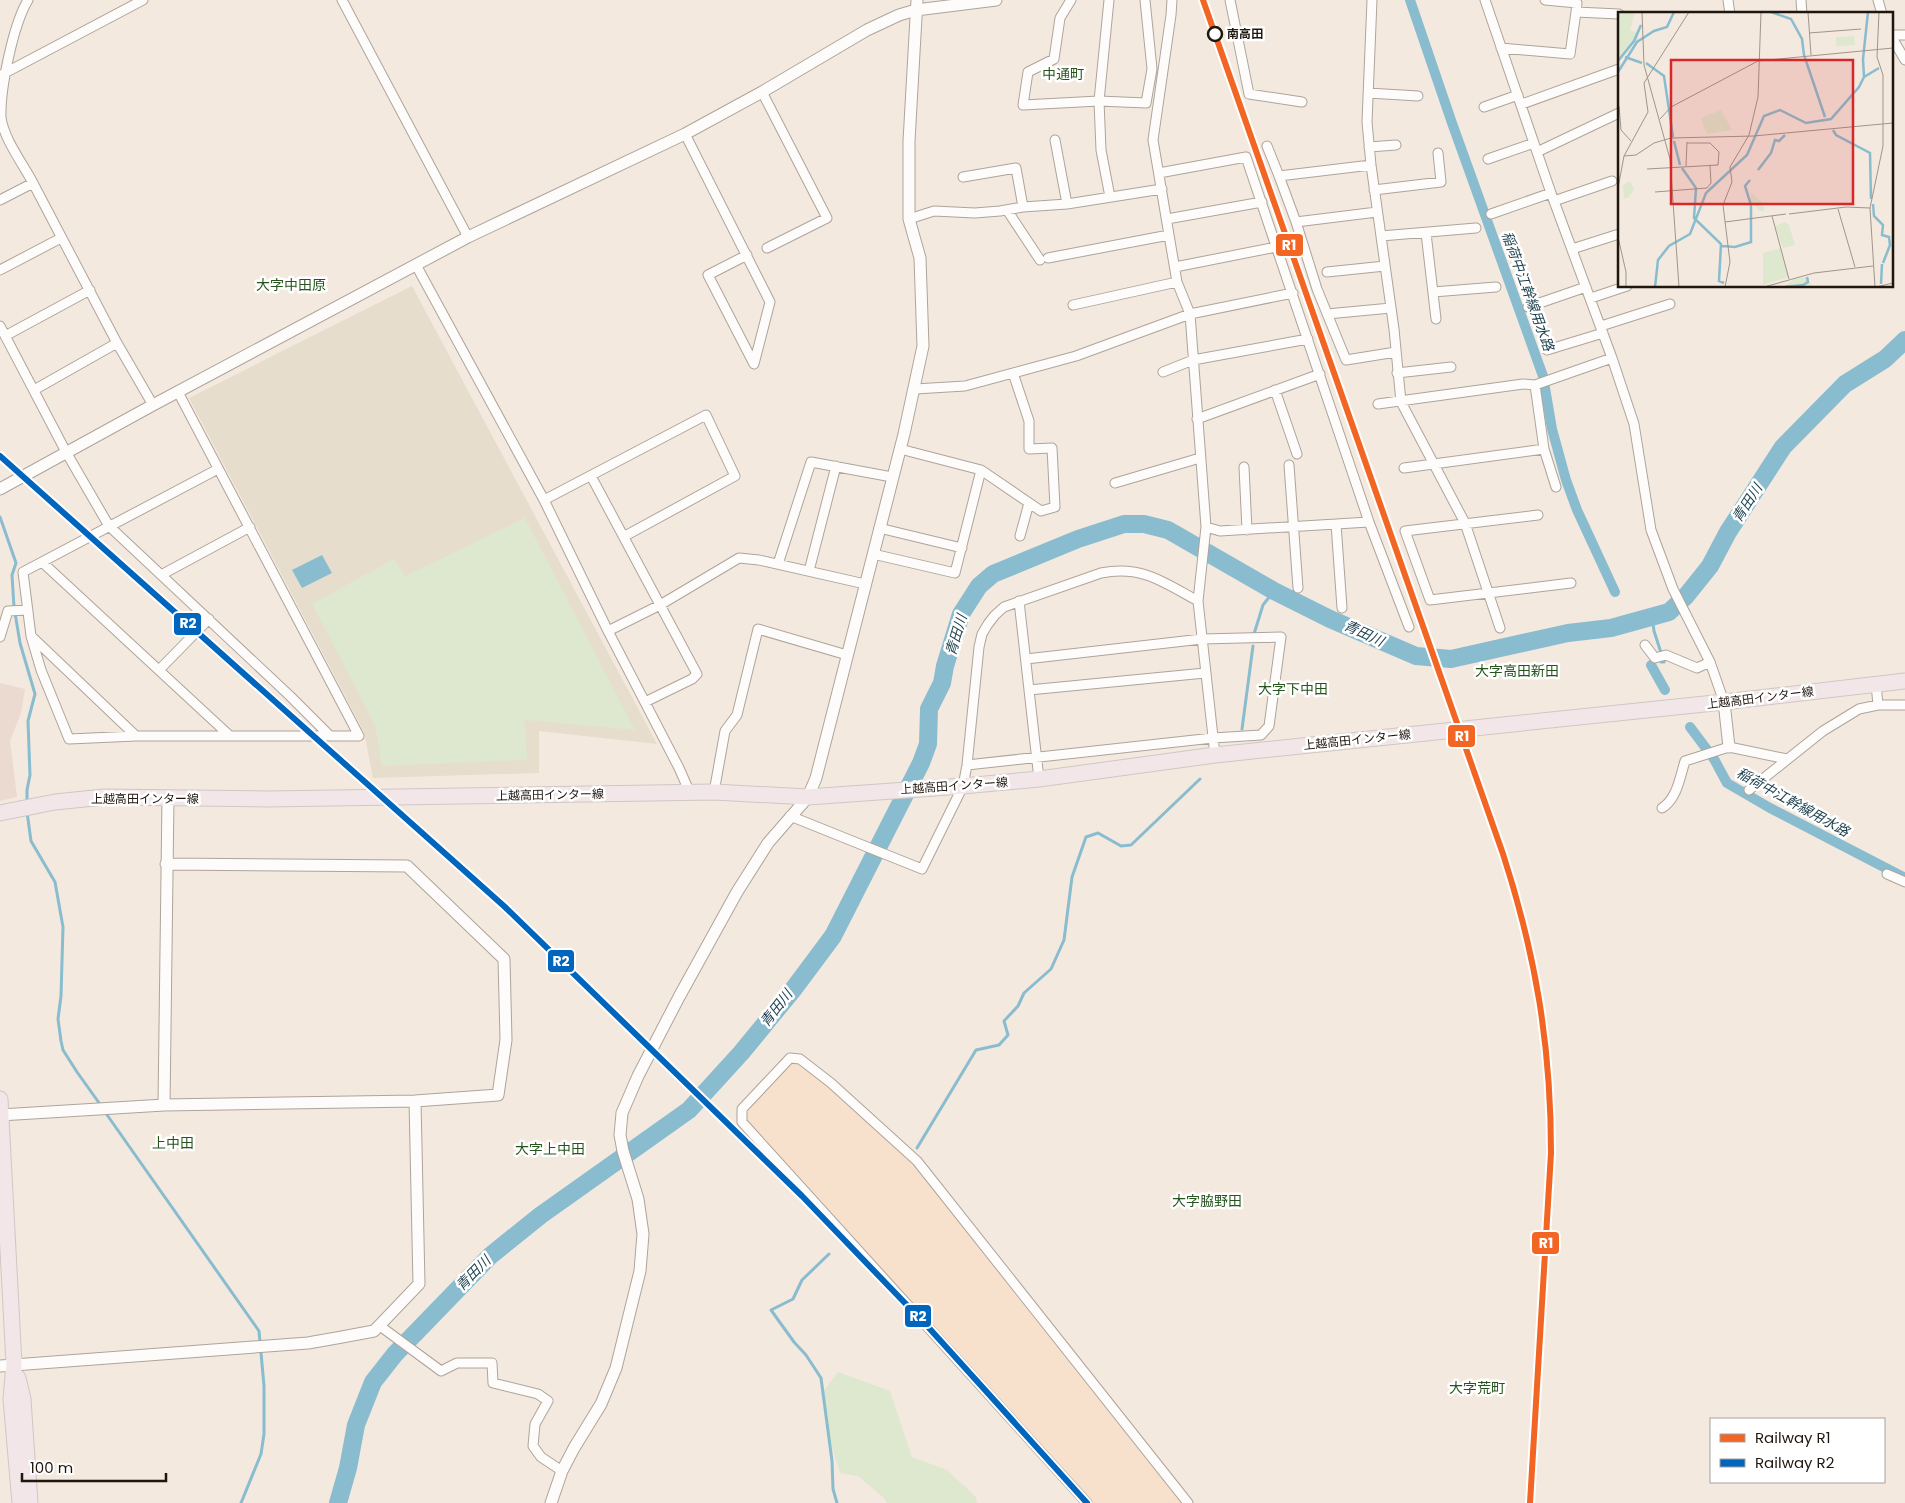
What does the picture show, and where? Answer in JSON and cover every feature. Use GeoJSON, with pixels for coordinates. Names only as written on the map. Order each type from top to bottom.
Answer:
{"type":"FeatureCollection","features":[{"type":"Feature","properties":{"kind":"main road","name":"上越高田インター線"},"geometry":{"type":"LineString","coordinates":[[0,813],[55,802],[104,797],[268,799],[714,792],[808,797],[1039,779],[1214,755],[1724,702],[1905,681]]}},
{"type":"Feature","properties":{"kind":"main road"},"geometry":{"type":"LineString","coordinates":[[0,1099],[7,1365],[20,1503]]}},
{"type":"Feature","properties":{"kind":"main road"},"geometry":{"type":"LineString","coordinates":[[7,1365],[23,1398],[30,1503]]}},
{"type":"Feature","properties":{"kind":"street"},"geometry":{"type":"LineString","coordinates":[[28,0],[23,9],[3,74],[1,117],[5,132],[117,343],[153,404]]}},
{"type":"Feature","properties":{"kind":"street"},"geometry":{"type":"LineString","coordinates":[[3,74],[143,0]]}},
{"type":"Feature","properties":{"kind":"street"},"geometry":{"type":"LineString","coordinates":[[342,0],[468,238]]}},
{"type":"Feature","properties":{"kind":"street"},"geometry":{"type":"LineString","coordinates":[[0,489],[334,307],[468,238],[685,134],[762,92],[867,30],[917,5],[996,0]]}},
{"type":"Feature","properties":{"kind":"street"},"geometry":{"type":"LineString","coordinates":[[1071,0],[1060,18],[1054,59],[1028,72],[1023,105],[1099,101],[1146,103],[1152,69],[1145,0]]}},
{"type":"Feature","properties":{"kind":"street"},"geometry":{"type":"LineString","coordinates":[[1110,0],[1099,101],[1101,150],[1110,197]]}},
{"type":"Feature","properties":{"kind":"street"},"geometry":{"type":"LineString","coordinates":[[1172,0],[1153,140],[1177,282],[1190,314],[1206,528],[1198,601],[1214,755]]}},
{"type":"Feature","properties":{"kind":"street"},"geometry":{"type":"LineString","coordinates":[[1230,0],[1249,94],[1302,102]]}},
{"type":"Feature","properties":{"kind":"street"},"geometry":{"type":"LineString","coordinates":[[1372,0],[1367,122],[1401,402],[1465,524],[1500,628]]}},
{"type":"Feature","properties":{"kind":"street"},"geometry":{"type":"LineString","coordinates":[[1485,0],[1522,104],[1535,147],[1591,298],[1634,424],[1651,530],[1673,589],[1710,662],[1724,702],[1729,747]]}},
{"type":"Feature","properties":{"kind":"street"},"geometry":{"type":"LineString","coordinates":[[1501,48],[1570,54],[1577,3],[1545,0]]}},
{"type":"Feature","properties":{"kind":"street"},"geometry":{"type":"LineString","coordinates":[[1878,0],[1881,12]]}},
{"type":"Feature","properties":{"kind":"street"},"geometry":{"type":"LineString","coordinates":[[551,1503],[562,1471],[601,1404],[616,1368],[640,1272],[643,1234],[638,1199],[623,1151],[620,1120],[638,1076],[737,892],[768,843],[808,797],[821,763],[915,389],[922,346],[920,258],[909,219],[909,141],[917,5]]}},
{"type":"Feature","properties":{"kind":"street"},"geometry":{"type":"LineString","coordinates":[[1576,12],[1618,14]]}},
{"type":"Feature","properties":{"kind":"street"},"geometry":{"type":"LineString","coordinates":[[1892,35],[1905,35]]}},
{"type":"Feature","properties":{"kind":"street"},"geometry":{"type":"LineString","coordinates":[[1892,37],[1905,60]]}},
{"type":"Feature","properties":{"kind":"street"},"geometry":{"type":"LineString","coordinates":[[1522,104],[1618,69]]}},
{"type":"Feature","properties":{"kind":"street"},"geometry":{"type":"LineString","coordinates":[[762,92],[827,218],[767,248]]}},
{"type":"Feature","properties":{"kind":"street"},"geometry":{"type":"LineString","coordinates":[[1368,92],[1418,96]]}},
{"type":"Feature","properties":{"kind":"street"},"geometry":{"type":"LineString","coordinates":[[1484,107],[1518,95]]}},
{"type":"Feature","properties":{"kind":"street"},"geometry":{"type":"LineString","coordinates":[[1488,159],[1535,147],[1618,113]]}},
{"type":"Feature","properties":{"kind":"street"},"geometry":{"type":"LineString","coordinates":[[685,134],[747,255],[770,302],[754,364],[708,275],[747,255]]}},
{"type":"Feature","properties":{"kind":"street"},"geometry":{"type":"LineString","coordinates":[[1056,140],[1067,204]]}},
{"type":"Feature","properties":{"kind":"street"},"geometry":{"type":"LineString","coordinates":[[1369,146],[1396,145]]}},
{"type":"Feature","properties":{"kind":"street"},"geometry":{"type":"LineString","coordinates":[[1267,146],[1296,222],[1318,289],[1346,360],[1396,352]]}},
{"type":"Feature","properties":{"kind":"street"},"geometry":{"type":"LineString","coordinates":[[1374,190],[1441,182],[1438,153]]}},
{"type":"Feature","properties":{"kind":"street"},"geometry":{"type":"LineString","coordinates":[[1158,173],[1246,157],[1369,522],[1409,627]]}},
{"type":"Feature","properties":{"kind":"street"},"geometry":{"type":"LineString","coordinates":[[1279,176],[1371,165]]}},
{"type":"Feature","properties":{"kind":"street"},"geometry":{"type":"LineString","coordinates":[[963,177],[1016,168],[1023,207]]}},
{"type":"Feature","properties":{"kind":"street"},"geometry":{"type":"LineString","coordinates":[[1491,214],[1612,181]]}},
{"type":"Feature","properties":{"kind":"street"},"geometry":{"type":"LineString","coordinates":[[0,200],[33,183]]}},
{"type":"Feature","properties":{"kind":"street"},"geometry":{"type":"LineString","coordinates":[[909,219],[934,211],[975,213],[1007,210],[1067,204],[1162,189]]}},
{"type":"Feature","properties":{"kind":"street"},"geometry":{"type":"LineString","coordinates":[[1167,219],[1262,202]]}},
{"type":"Feature","properties":{"kind":"street"},"geometry":{"type":"LineString","coordinates":[[1007,210],[1044,259],[1169,235]]}},
{"type":"Feature","properties":{"kind":"street"},"geometry":{"type":"LineString","coordinates":[[1296,222],[1377,212]]}},
{"type":"Feature","properties":{"kind":"street"},"geometry":{"type":"LineString","coordinates":[[1381,236],[1476,228]]}},
{"type":"Feature","properties":{"kind":"street"},"geometry":{"type":"LineString","coordinates":[[1426,232],[1436,319]]}},
{"type":"Feature","properties":{"kind":"street"},"geometry":{"type":"LineString","coordinates":[[1572,249],[1618,234]]}},
{"type":"Feature","properties":{"kind":"street"},"geometry":{"type":"LineString","coordinates":[[0,270],[61,238]]}},
{"type":"Feature","properties":{"kind":"street"},"geometry":{"type":"LineString","coordinates":[[1175,267],[1276,248]]}},
{"type":"Feature","properties":{"kind":"street"},"geometry":{"type":"LineString","coordinates":[[416,266],[544,500],[608,632],[690,793]]}},
{"type":"Feature","properties":{"kind":"street"},"geometry":{"type":"LineString","coordinates":[[1326,272],[1385,266]]}},
{"type":"Feature","properties":{"kind":"street"},"geometry":{"type":"LineString","coordinates":[[1073,306],[1177,282]]}},
{"type":"Feature","properties":{"kind":"street"},"geometry":{"type":"LineString","coordinates":[[1433,292],[1496,287]]}},
{"type":"Feature","properties":{"kind":"street"},"geometry":{"type":"LineString","coordinates":[[1528,307],[1586,287]]}},
{"type":"Feature","properties":{"kind":"street"},"geometry":{"type":"LineString","coordinates":[[1591,298],[1620,288]]}},
{"type":"Feature","properties":{"kind":"street"},"geometry":{"type":"LineString","coordinates":[[5,336],[90,290]]}},
{"type":"Feature","properties":{"kind":"street"},"geometry":{"type":"LineString","coordinates":[[915,389],[965,386],[1076,356],[1190,314],[1293,293]]}},
{"type":"Feature","properties":{"kind":"street"},"geometry":{"type":"LineString","coordinates":[[1547,350],[1670,304]]}},
{"type":"Feature","properties":{"kind":"street"},"geometry":{"type":"LineString","coordinates":[[1328,314],[1391,308]]}},
{"type":"Feature","properties":{"kind":"street"},"geometry":{"type":"LineString","coordinates":[[0,326],[66,452],[109,526],[330,736]]}},
{"type":"Feature","properties":{"kind":"street"},"geometry":{"type":"LineString","coordinates":[[1163,372],[1193,360],[1308,339]]}},
{"type":"Feature","properties":{"kind":"street"},"geometry":{"type":"LineString","coordinates":[[34,390],[117,343]]}},
{"type":"Feature","properties":{"kind":"street"},"geometry":{"type":"LineString","coordinates":[[1378,404],[1522,384],[1535,385],[1612,358]]}},
{"type":"Feature","properties":{"kind":"street"},"geometry":{"type":"LineString","coordinates":[[1398,373],[1451,367]]}},
{"type":"Feature","properties":{"kind":"street"},"geometry":{"type":"LineString","coordinates":[[900,449],[981,470],[1041,511],[1055,507],[1052,448],[1029,449],[1029,421],[1014,373]]}},
{"type":"Feature","properties":{"kind":"street"},"geometry":{"type":"LineString","coordinates":[[1197,419],[1320,374]]}},
{"type":"Feature","properties":{"kind":"street"},"geometry":{"type":"LineString","coordinates":[[1535,385],[1544,449],[1556,486]]}},
{"type":"Feature","properties":{"kind":"street"},"geometry":{"type":"LineString","coordinates":[[1275,390],[1297,454]]}},
{"type":"Feature","properties":{"kind":"street"},"geometry":{"type":"LineString","coordinates":[[178,392],[359,736],[136,736],[69,739],[41,670],[31,636],[24,611],[22,572],[218,469]]}},
{"type":"Feature","properties":{"kind":"street"},"geometry":{"type":"LineString","coordinates":[[544,500],[706,415],[735,476],[625,536]]}},
{"type":"Feature","properties":{"kind":"street"},"geometry":{"type":"LineString","coordinates":[[1404,468],[1544,449]]}},
{"type":"Feature","properties":{"kind":"street"},"geometry":{"type":"LineString","coordinates":[[1115,483],[1200,458]]}},
{"type":"Feature","properties":{"kind":"street"},"geometry":{"type":"LineString","coordinates":[[778,564],[811,462],[892,477]]}},
{"type":"Feature","properties":{"kind":"street"},"geometry":{"type":"LineString","coordinates":[[1289,465],[1292,527],[1298,588]]}},
{"type":"Feature","properties":{"kind":"street"},"geometry":{"type":"LineString","coordinates":[[809,571],[836,466]]}},
{"type":"Feature","properties":{"kind":"street"},"geometry":{"type":"LineString","coordinates":[[1244,467],[1247,530]]}},
{"type":"Feature","properties":{"kind":"street"},"geometry":{"type":"LineString","coordinates":[[873,554],[955,574],[981,470]]}},
{"type":"Feature","properties":{"kind":"street"},"geometry":{"type":"LineString","coordinates":[[591,476],[625,536],[697,674],[692,679],[645,702]]}},
{"type":"Feature","properties":{"kind":"street"},"geometry":{"type":"LineString","coordinates":[[1020,536],[1029,503]]}},
{"type":"Feature","properties":{"kind":"street"},"geometry":{"type":"LineString","coordinates":[[1538,515],[1405,531],[1430,600],[1571,583]]}},
{"type":"Feature","properties":{"kind":"street"},"geometry":{"type":"LineString","coordinates":[[1206,528],[1220,531],[1369,522]]}},
{"type":"Feature","properties":{"kind":"street"},"geometry":{"type":"LineString","coordinates":[[1336,524],[1342,608]]}},
{"type":"Feature","properties":{"kind":"street"},"geometry":{"type":"LineString","coordinates":[[161,575],[250,527]]}},
{"type":"Feature","properties":{"kind":"street"},"geometry":{"type":"LineString","coordinates":[[879,528],[962,548]]}},
{"type":"Feature","properties":{"kind":"street"},"geometry":{"type":"LineString","coordinates":[[608,632],[660,605],[739,558],[778,564],[865,584]]}},
{"type":"Feature","properties":{"kind":"street"},"geometry":{"type":"LineString","coordinates":[[42,562],[230,736]]}},
{"type":"Feature","properties":{"kind":"street"},"geometry":{"type":"LineString","coordinates":[[790,816],[888,857],[922,869],[963,786],[967,765],[979,647],[982,634],[995,615],[1004,607],[1101,572],[1127,570],[1148,575],[1198,601]]}},
{"type":"Feature","properties":{"kind":"street"},"geometry":{"type":"LineString","coordinates":[[1019,601],[1039,779]]}},
{"type":"Feature","properties":{"kind":"street"},"geometry":{"type":"LineString","coordinates":[[0,606],[8,611],[24,611]]}},
{"type":"Feature","properties":{"kind":"street"},"geometry":{"type":"LineString","coordinates":[[0,637],[8,611]]}},
{"type":"Feature","properties":{"kind":"street"},"geometry":{"type":"LineString","coordinates":[[159,670],[208,619]]}},
{"type":"Feature","properties":{"kind":"street"},"geometry":{"type":"LineString","coordinates":[[714,792],[725,731],[737,715],[758,629],[847,655]]}},
{"type":"Feature","properties":{"kind":"street"},"geometry":{"type":"LineString","coordinates":[[31,636],[136,736]]}},
{"type":"Feature","properties":{"kind":"street"},"geometry":{"type":"LineString","coordinates":[[967,765],[1213,738],[1261,735],[1269,726],[1281,637],[1202,639],[1026,659]]}},
{"type":"Feature","properties":{"kind":"street"},"geometry":{"type":"LineString","coordinates":[[1645,645],[1655,658],[1662,656],[1697,668],[1710,662]]}},
{"type":"Feature","properties":{"kind":"street"},"geometry":{"type":"LineString","coordinates":[[1029,690],[1205,673]]}},
{"type":"Feature","properties":{"kind":"street"},"geometry":{"type":"LineString","coordinates":[[1876,684],[1878,705]]}},
{"type":"Feature","properties":{"kind":"street"},"geometry":{"type":"LineString","coordinates":[[1749,790],[1823,731],[1859,708],[1878,705],[1905,705]]}},
{"type":"Feature","properties":{"kind":"street"},"geometry":{"type":"LineString","coordinates":[[1662,808],[1670,803],[1685,761],[1729,747],[1787,759]]}},
{"type":"Feature","properties":{"kind":"street"},"geometry":{"type":"LineString","coordinates":[[164,1105],[168,798]]}},
{"type":"Feature","properties":{"kind":"street"},"geometry":{"type":"LineString","coordinates":[[1,1115],[164,1105],[415,1101],[498,1096],[506,1040],[504,959],[407,866],[166,864]]}},
{"type":"Feature","properties":{"kind":"street"},"geometry":{"type":"LineString","coordinates":[[1888,874],[1905,882]]}},
{"type":"Feature","properties":{"kind":"street"},"geometry":{"type":"LineString","coordinates":[[1087,1503],[742,1122],[742,1109],[790,1058],[800,1058],[917,1161],[1188,1503]]}},
{"type":"Feature","properties":{"kind":"street"},"geometry":{"type":"LineString","coordinates":[[7,1365],[308,1343],[374,1331],[419,1284],[415,1101]]}},
{"type":"Feature","properties":{"kind":"street"},"geometry":{"type":"LineString","coordinates":[[380,1326],[441,1370],[457,1363],[492,1363],[493,1383],[538,1394],[548,1401],[535,1424],[533,1446],[541,1457],[562,1471]]}},
{"type":"Feature","properties":{"kind":"shaded area"},"geometry":{"type":"Polygon","coordinates":[[[412,286],[657,744],[539,731],[539,773],[373,778],[364,732],[189,398],[412,286]]]}},
{"type":"Feature","properties":{"kind":"shaded area"},"geometry":{"type":"Polygon","coordinates":[[[0,683],[25,689],[21,713],[10,741],[17,797],[0,801],[0,683]]]}},
{"type":"Feature","properties":{"kind":"shaded area"},"geometry":{"type":"Polygon","coordinates":[[[793,1061],[798,1061],[892,1141],[914,1163],[1181,1503],[1093,1503],[745,1121],[744,1111],[793,1061]]]}},
{"type":"Feature","properties":{"kind":"green space"},"geometry":{"type":"Polygon","coordinates":[[[525,518],[635,730],[525,720],[527,760],[382,766],[375,725],[312,604],[394,559],[405,576],[525,518]]]}},
{"type":"Feature","properties":{"kind":"green space"},"geometry":{"type":"Polygon","coordinates":[[[838,1372],[890,1391],[912,1457],[947,1470],[976,1497],[977,1503],[887,1503],[884,1498],[858,1476],[840,1473],[829,1439],[823,1392],[838,1372]]]}},
{"type":"Feature","properties":{"kind":"water"},"geometry":{"type":"Polygon","coordinates":[[[322,555],[332,573],[302,588],[292,570],[322,555]]]}},
{"type":"Feature","properties":{"kind":"waterway","name":"稲荷中江幹線用水路"},"geometry":{"type":"LineString","coordinates":[[1410,0],[1543,376],[1552,429],[1566,480],[1577,510],[1615,592]]}},
{"type":"Feature","properties":{"kind":"waterway","name":"青田川"},"geometry":{"type":"LineString","coordinates":[[338,1503],[348,1468],[356,1425],[373,1382],[395,1354],[490,1256],[541,1215],[689,1110],[741,1053],[792,991],[833,936],[921,763],[928,744],[929,709],[942,683],[945,666],[961,614],[979,586],[993,574],[1078,539],[1124,524],[1144,524],[1168,530],[1274,591],[1330,619],[1416,656],[1451,659],[1568,633],[1611,628],[1669,612],[1686,596],[1710,566],[1728,532],[1783,447],[1845,384],[1885,359],[1905,340]]}},
{"type":"Feature","properties":{"kind":"waterway"},"geometry":{"type":"LineString","coordinates":[[0,517],[16,563],[12,575],[14,607],[20,643],[35,694],[28,721],[30,775],[27,804]]}},
{"type":"Feature","properties":{"kind":"waterway"},"geometry":{"type":"LineString","coordinates":[[1254,634],[1263,605],[1274,591]]}},
{"type":"Feature","properties":{"kind":"waterway"},"geometry":{"type":"LineString","coordinates":[[1652,616],[1654,631],[1664,662],[1661,662]]}},
{"type":"Feature","properties":{"kind":"waterway"},"geometry":{"type":"LineString","coordinates":[[1242,729],[1253,646]]}},
{"type":"Feature","properties":{"kind":"waterway","name":"稲荷中江幹線用水路"},"geometry":{"type":"LineString","coordinates":[[1651,665],[1665,690]]}},
{"type":"Feature","properties":{"kind":"waterway","name":"稲荷中江幹線用水路"},"geometry":{"type":"LineString","coordinates":[[1690,727],[1714,759],[1727,783],[1770,808],[1905,878]]}},
{"type":"Feature","properties":{"kind":"waterway"},"geometry":{"type":"LineString","coordinates":[[917,1148],[976,1050],[999,1045],[1008,1035],[1004,1021],[1018,1006],[1024,993],[1051,969],[1064,940],[1072,877],[1086,837],[1098,833],[1121,846],[1131,845],[1200,779]]}},
{"type":"Feature","properties":{"kind":"waterway"},"geometry":{"type":"LineString","coordinates":[[27,812],[31,841],[55,882],[63,927],[61,996],[58,1019],[63,1050],[102,1107]]}},
{"type":"Feature","properties":{"kind":"waterway"},"geometry":{"type":"LineString","coordinates":[[105,1112],[259,1331],[264,1386],[264,1434],[261,1454],[241,1503]]}},
{"type":"Feature","properties":{"kind":"waterway"},"geometry":{"type":"LineString","coordinates":[[829,1254],[802,1280],[793,1299],[771,1310],[806,1355],[821,1378],[832,1461],[833,1489],[837,1503]]}},
{"type":"Feature","properties":{"kind":"rail line","name":"R1"},"geometry":{"type":"LineString","coordinates":[[1203,0],[1503,854],[1515,892],[1533,965],[1545,1038],[1551,1153],[1530,1503]]}},
{"type":"Feature","properties":{"kind":"rail line","name":"R2"},"geometry":{"type":"LineString","coordinates":[[0,456],[505,907],[802,1196],[929,1328],[1087,1503]]}},
{"type":"Feature","properties":{"kind":"place","name":"南高田"},"geometry":{"type":"Point","coordinates":[1215,34]}},
{"type":"Feature","properties":{"kind":"district","name":"中通町"},"geometry":{"type":"Point","coordinates":[1063,74]}},
{"type":"Feature","properties":{"kind":"district","name":"大字中田原"},"geometry":{"type":"Point","coordinates":[291,285]}},
{"type":"Feature","properties":{"kind":"district","name":"大字高田新田"},"geometry":{"type":"Point","coordinates":[1517,671]}},
{"type":"Feature","properties":{"kind":"district","name":"大字下中田"},"geometry":{"type":"Point","coordinates":[1293,689]}},
{"type":"Feature","properties":{"kind":"district","name":"上中田"},"geometry":{"type":"Point","coordinates":[173,1143]}},
{"type":"Feature","properties":{"kind":"district","name":"大字上中田"},"geometry":{"type":"Point","coordinates":[550,1149]}},
{"type":"Feature","properties":{"kind":"district","name":"大字脇野田"},"geometry":{"type":"Point","coordinates":[1207,1201]}},
{"type":"Feature","properties":{"kind":"district","name":"大字荒町"},"geometry":{"type":"Point","coordinates":[1477,1388]}}]}
